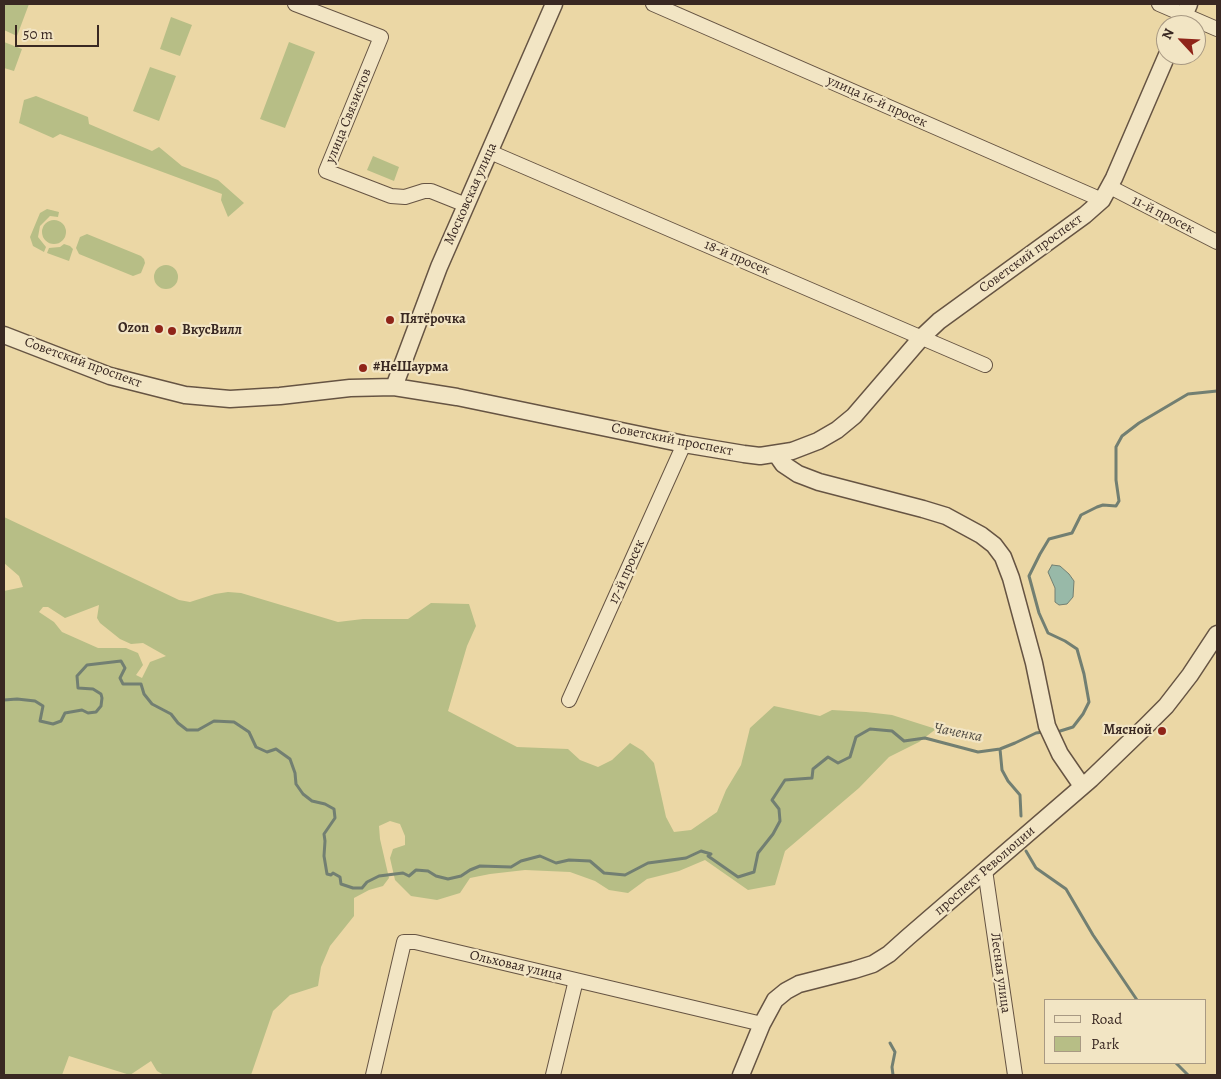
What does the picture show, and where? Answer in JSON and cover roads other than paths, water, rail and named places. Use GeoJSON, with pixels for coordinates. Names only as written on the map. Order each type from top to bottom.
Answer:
{"type":"FeatureCollection","features":[{"type":"Feature","properties":{"kind":"street","name":"улица Связистов"},"geometry":{"type":"LineString","coordinates":[[295,4],[382,38],[326,171],[391,196],[405,197],[424,191],[431,191],[466,206]]}},
{"type":"Feature","properties":{"kind":"street","name":"Московская улица"},"geometry":{"type":"LineString","coordinates":[[394,387],[429,293],[554,4]]}},
{"type":"Feature","properties":{"kind":"street","name":"улица 16-й просек"},"geometry":{"type":"LineString","coordinates":[[652,4],[1106,193]]}},
{"type":"Feature","properties":{"kind":"street"},"geometry":{"type":"LineString","coordinates":[[1158,4],[1185,15]]}},
{"type":"Feature","properties":{"kind":"street","name":"Советский проспект"},"geometry":{"type":"LineString","coordinates":[[4,335],[110,376],[172,392],[205,398],[230,399],[280,396],[350,388],[394,387],[457,396],[513,407],[684,444],[760,456],[776,454],[818,441],[837,430],[854,416],[922,336],[970,298],[1085,215],[1106,193],[1163,65]]}},
{"type":"Feature","properties":{"kind":"street","name":"18-й просек"},"geometry":{"type":"LineString","coordinates":[[490,152],[985,364]]}},
{"type":"Feature","properties":{"kind":"street","name":"11-й просек"},"geometry":{"type":"LineString","coordinates":[[1106,193],[1217,242]]}},
{"type":"Feature","properties":{"kind":"street","name":"17-й просек"},"geometry":{"type":"LineString","coordinates":[[569,700],[684,444]]}},
{"type":"Feature","properties":{"kind":"street"},"geometry":{"type":"LineString","coordinates":[[776,454],[783,464],[798,474],[819,482],[946,516],[981,535],[994,545],[1003,557],[1011,578],[1034,663],[1047,726],[1055,744],[1082,786]]}},
{"type":"Feature","properties":{"kind":"street","name":"проспект Революции"},"geometry":{"type":"LineString","coordinates":[[741,1075],[762,1024],[775,1000],[799,984],[873,964],[889,954],[1082,786],[1166,706],[1190,675],[1217,634]]}},
{"type":"Feature","properties":{"kind":"street","name":"Лесная улица"},"geometry":{"type":"LineString","coordinates":[[985,870],[1015,1075]]}},
{"type":"Feature","properties":{"kind":"street","name":"Ольховая улица"},"geometry":{"type":"LineString","coordinates":[[373,1075],[404,942],[416,942],[762,1024]]}},
{"type":"Feature","properties":{"kind":"street"},"geometry":{"type":"LineString","coordinates":[[553,1075],[576,980]]}},
{"type":"Feature","properties":{"kind":"waterway","name":"Чаченка"},"geometry":{"type":"LineString","coordinates":[[1057,732],[1073,727],[1089,702],[1084,674],[1077,649],[1048,633],[1039,613],[1029,576],[1049,539],[1072,533],[1081,515],[1097,507],[1103,505],[1116,506],[1119,501],[1116,480],[1116,447],[1122,436],[1139,423],[1188,394],[1217,391]]}},
{"type":"Feature","properties":{"kind":"waterway","name":"Чаченка"},"geometry":{"type":"LineString","coordinates":[[4,700],[35,701],[43,706],[40,721],[53,724],[61,721],[65,713],[82,710],[88,713],[96,712],[101,706],[101,694],[93,689],[78,688],[77,676],[87,665],[121,661],[125,668],[120,678],[123,684],[141,684],[144,694],[152,704],[171,714],[187,730],[198,730],[214,721],[234,722],[249,732],[256,747],[267,752],[276,749],[290,759],[295,773],[296,784],[303,794],[312,801],[325,804],[334,809],[335,818],[324,834],[324,856],[327,874],[331,875],[333,873],[340,877],[341,884],[353,888],[362,888],[367,882],[379,876],[403,873],[409,876],[416,870],[428,871],[436,876],[448,879],[461,876],[480,866],[511,867],[521,861],[540,856],[556,863],[569,860],[590,861],[604,873],[625,875],[648,863],[686,858],[701,851],[711,854],[708,856],[738,877],[754,872],[758,853],[773,834],[780,821],[779,809],[772,800],[785,780],[812,778],[813,769],[828,757],[838,763],[850,757],[856,737],[870,729],[892,731],[904,741],[925,738],[978,752],[1000,749],[1036,733],[1043,732]]}},
{"type":"Feature","properties":{"kind":"waterway"},"geometry":{"type":"LineString","coordinates":[[1000,749],[1002,770],[1008,781],[1020,795],[1021,816]]}},
{"type":"Feature","properties":{"kind":"waterway"},"geometry":{"type":"LineString","coordinates":[[1026,851],[1036,868],[1066,889],[1093,935],[1136,999]]}},
{"type":"Feature","properties":{"kind":"waterway"},"geometry":{"type":"LineString","coordinates":[[890,1043],[895,1052],[892,1067],[893,1075]]}},
{"type":"Feature","properties":{"kind":"waterway"},"geometry":{"type":"LineString","coordinates":[[1177,1064],[1188,1075]]}},
{"type":"Feature","properties":{"kind":"place","name":"Пятёрочка"},"geometry":{"type":"Point","coordinates":[390,320]}},
{"type":"Feature","properties":{"kind":"place","name":"Ozon"},"geometry":{"type":"Point","coordinates":[159,329]}},
{"type":"Feature","properties":{"kind":"place","name":"ВкусВилл"},"geometry":{"type":"Point","coordinates":[172,331]}},
{"type":"Feature","properties":{"kind":"place","name":"#НеШаурма"},"geometry":{"type":"Point","coordinates":[363,368]}},
{"type":"Feature","properties":{"kind":"place","name":"Мясной"},"geometry":{"type":"Point","coordinates":[1162,731]}}]}
